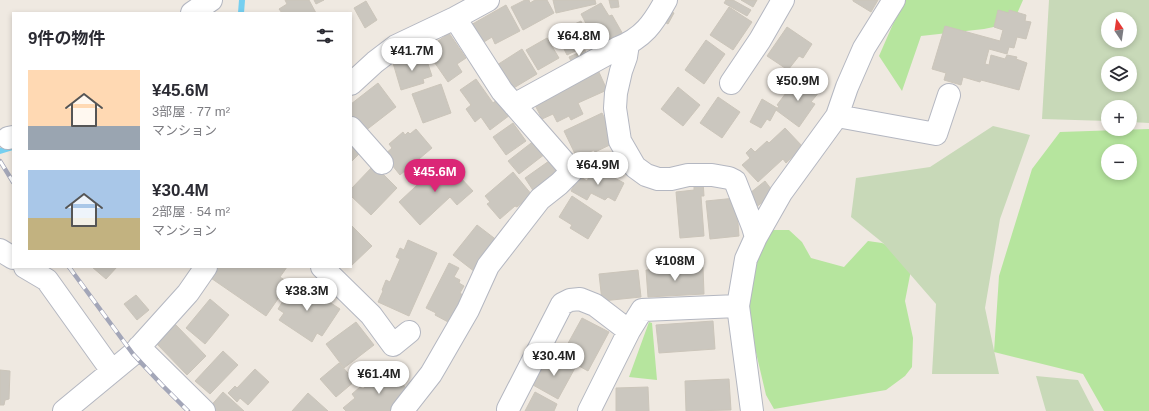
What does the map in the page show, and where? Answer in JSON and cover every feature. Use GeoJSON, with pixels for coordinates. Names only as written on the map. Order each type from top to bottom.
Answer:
{"type":"FeatureCollection","features":[{"type":"Feature","properties":{"kind":"street"},"geometry":{"type":"LineString","coordinates":[[193,12],[211,0]]}},
{"type":"Feature","properties":{"kind":"street"},"geometry":{"type":"LineString","coordinates":[[352,83],[375,62],[396,46],[455,18],[488,0]]}},
{"type":"Feature","properties":{"kind":"street"},"geometry":{"type":"LineString","coordinates":[[514,105],[628,44],[651,26],[666,0]]}},
{"type":"Feature","properties":{"kind":"street"},"geometry":{"type":"LineString","coordinates":[[731,82],[760,40],[783,0]]}},
{"type":"Feature","properties":{"kind":"street"},"geometry":{"type":"LineString","coordinates":[[752,411],[738,306],[746,259],[756,237],[781,193],[837,116],[847,87],[864,48],[894,0]]}},
{"type":"Feature","properties":{"kind":"street"},"geometry":{"type":"LineString","coordinates":[[402,411],[431,374],[468,310],[488,266],[540,199],[559,184],[572,171],[502,91],[455,18]]}},
{"type":"Feature","properties":{"kind":"street"},"geometry":{"type":"LineString","coordinates":[[628,44],[616,93],[615,108],[620,141],[635,167],[646,175],[658,179],[671,179],[688,175],[712,175],[729,178],[736,181],[754,227],[756,237]]}},
{"type":"Feature","properties":{"kind":"street"},"geometry":{"type":"LineString","coordinates":[[837,116],[936,134],[949,95]]}},
{"type":"Feature","properties":{"kind":"street"},"geometry":{"type":"LineString","coordinates":[[352,129],[382,163]]}},
{"type":"Feature","properties":{"kind":"street"},"geometry":{"type":"LineString","coordinates":[[0,250],[12,257]]}},
{"type":"Feature","properties":{"kind":"street"},"geometry":{"type":"LineString","coordinates":[[28,268],[47,280],[112,371]]}},
{"type":"Feature","properties":{"kind":"street"},"geometry":{"type":"LineString","coordinates":[[64,411],[133,354],[188,293],[205,268]]}},
{"type":"Feature","properties":{"kind":"street"},"geometry":{"type":"LineString","coordinates":[[323,268],[371,315],[393,345],[409,332]]}},
{"type":"Feature","properties":{"kind":"street"},"geometry":{"type":"LineString","coordinates":[[508,409],[562,304],[570,300],[580,299],[595,305],[629,331]]}},
{"type":"Feature","properties":{"kind":"street"},"geometry":{"type":"LineString","coordinates":[[589,411],[629,331],[642,310],[738,306]]}},
{"type":"Feature","properties":{"kind":"street"},"geometry":{"type":"LineString","coordinates":[[139,347],[204,411]]}},
{"type":"Feature","properties":{"kind":"green space"},"geometry":{"type":"Polygon","coordinates":[[[906,0],[1023,0],[1013,23],[984,29],[921,36],[902,91],[879,56],[893,24],[906,0]]]}},
{"type":"Feature","properties":{"kind":"green space"},"geometry":{"type":"Polygon","coordinates":[[[1049,0],[1149,0],[1149,123],[1137,122],[1137,100],[1101,100],[1101,121],[1042,119],[1049,0]]]}},
{"type":"Feature","properties":{"kind":"green space"},"geometry":{"type":"Polygon","coordinates":[[[993,126],[1030,135],[1000,219],[985,308],[999,374],[932,374],[936,304],[883,243],[851,217],[856,178],[930,167],[993,126]]]}},
{"type":"Feature","properties":{"kind":"green space"},"geometry":{"type":"Polygon","coordinates":[[[1137,129],[1149,129],[1149,411],[1104,411],[1083,374],[994,352],[999,276],[1032,169],[1060,132],[1101,131],[1101,136],[1137,136],[1137,129]]]}},
{"type":"Feature","properties":{"kind":"green space"},"geometry":{"type":"Polygon","coordinates":[[[772,230],[789,230],[802,242],[811,258],[844,267],[868,241],[882,243],[899,251],[911,270],[905,301],[913,338],[912,367],[905,376],[886,390],[774,409],[766,395],[750,327],[748,301],[749,278],[772,230]]]}},
{"type":"Feature","properties":{"kind":"green space"},"geometry":{"type":"Polygon","coordinates":[[[649,322],[652,323],[657,380],[629,377],[649,322]]]}},
{"type":"Feature","properties":{"kind":"green space"},"geometry":{"type":"Polygon","coordinates":[[[1036,376],[1078,380],[1094,411],[1046,411],[1036,376]]]}},
{"type":"Feature","properties":{"kind":"building"},"geometry":{"type":"Polygon","coordinates":[[[285,0],[309,0],[315,12],[281,12],[279,9],[287,4],[285,0]]]}},
{"type":"Feature","properties":{"kind":"building"},"geometry":{"type":"Polygon","coordinates":[[[314,0],[324,0],[316,4],[314,0]]]}},
{"type":"Feature","properties":{"kind":"building"},"geometry":{"type":"Polygon","coordinates":[[[525,0],[529,0],[530,3],[535,0],[547,0],[554,13],[523,30],[511,7],[525,0]]]}},
{"type":"Feature","properties":{"kind":"building"},"geometry":{"type":"Polygon","coordinates":[[[553,0],[595,0],[596,4],[556,13],[553,0]]]}},
{"type":"Feature","properties":{"kind":"building"},"geometry":{"type":"Polygon","coordinates":[[[609,0],[618,0],[619,7],[611,8],[609,0]]]}},
{"type":"Feature","properties":{"kind":"building"},"geometry":{"type":"Polygon","coordinates":[[[726,0],[733,0],[751,10],[747,16],[724,3],[726,0]]]}},
{"type":"Feature","properties":{"kind":"building"},"geometry":{"type":"Polygon","coordinates":[[[741,0],[757,0],[753,7],[741,0]]]}},
{"type":"Feature","properties":{"kind":"building"},"geometry":{"type":"Polygon","coordinates":[[[853,0],[878,0],[871,12],[853,0]]]}},
{"type":"Feature","properties":{"kind":"building"},"geometry":{"type":"Polygon","coordinates":[[[366,1],[377,20],[365,28],[354,8],[366,1]]]}},
{"type":"Feature","properties":{"kind":"building"},"geometry":{"type":"Polygon","coordinates":[[[601,3],[609,16],[612,15],[624,36],[618,39],[616,36],[605,42],[601,34],[594,39],[581,14],[601,3]]]}},
{"type":"Feature","properties":{"kind":"building"},"geometry":{"type":"Polygon","coordinates":[[[506,5],[520,31],[495,44],[492,37],[479,45],[469,26],[506,5]]]}},
{"type":"Feature","properties":{"kind":"building"},"geometry":{"type":"Polygon","coordinates":[[[729,7],[752,22],[733,50],[710,35],[729,7]]]}},
{"type":"Feature","properties":{"kind":"building"},"geometry":{"type":"Polygon","coordinates":[[[666,9],[674,13],[668,24],[661,20],[666,9]]]}},
{"type":"Feature","properties":{"kind":"building"},"geometry":{"type":"Polygon","coordinates":[[[998,10],[1009,13],[1009,10],[1026,15],[1025,21],[1031,22],[1026,39],[1017,37],[1014,48],[1009,47],[1007,54],[989,49],[985,64],[989,65],[991,55],[1005,59],[1007,55],[1017,57],[1016,59],[1027,63],[1019,90],[963,77],[961,85],[944,80],[946,73],[932,69],[945,26],[1000,41],[1003,30],[994,27],[998,10]]]}},
{"type":"Feature","properties":{"kind":"building"},"geometry":{"type":"Polygon","coordinates":[[[581,21],[592,43],[567,55],[556,33],[581,21]]]}},
{"type":"Feature","properties":{"kind":"building"},"geometry":{"type":"Polygon","coordinates":[[[787,27],[812,44],[803,58],[799,56],[788,70],[767,56],[787,27]]]}},
{"type":"Feature","properties":{"kind":"building"},"geometry":{"type":"Polygon","coordinates":[[[449,33],[466,58],[457,64],[462,72],[448,82],[426,50],[449,33]]]}},
{"type":"Feature","properties":{"kind":"building"},"geometry":{"type":"Polygon","coordinates":[[[547,38],[559,58],[538,70],[526,50],[547,38]]]}},
{"type":"Feature","properties":{"kind":"building"},"geometry":{"type":"Polygon","coordinates":[[[706,40],[725,54],[704,84],[685,70],[706,40]]]}},
{"type":"Feature","properties":{"kind":"building"},"geometry":{"type":"Polygon","coordinates":[[[522,49],[537,74],[512,89],[497,65],[522,49]]]}},
{"type":"Feature","properties":{"kind":"building"},"geometry":{"type":"Polygon","coordinates":[[[585,50],[588,57],[572,63],[569,57],[585,50]]]}},
{"type":"Feature","properties":{"kind":"building"},"geometry":{"type":"Polygon","coordinates":[[[416,56],[417,61],[426,58],[432,76],[423,79],[424,83],[401,90],[393,63],[416,56]]]}},
{"type":"Feature","properties":{"kind":"building"},"geometry":{"type":"Polygon","coordinates":[[[598,70],[607,90],[578,103],[583,114],[571,120],[569,116],[557,122],[553,114],[542,119],[533,101],[598,70]]]}},
{"type":"Feature","properties":{"kind":"building"},"geometry":{"type":"Polygon","coordinates":[[[803,78],[820,91],[811,102],[815,104],[799,127],[776,110],[779,106],[777,105],[792,85],[796,88],[803,78]]]}},
{"type":"Feature","properties":{"kind":"building"},"geometry":{"type":"Polygon","coordinates":[[[476,79],[493,103],[498,99],[510,115],[490,130],[481,117],[475,122],[466,109],[471,105],[460,90],[476,79]]]}},
{"type":"Feature","properties":{"kind":"building"},"geometry":{"type":"Polygon","coordinates":[[[378,83],[396,107],[365,131],[352,123],[352,103],[378,83]]]}},
{"type":"Feature","properties":{"kind":"building"},"geometry":{"type":"Polygon","coordinates":[[[441,84],[451,113],[423,123],[412,94],[441,84]]]}},
{"type":"Feature","properties":{"kind":"building"},"geometry":{"type":"Polygon","coordinates":[[[678,87],[700,105],[683,126],[661,109],[678,87]]]}},
{"type":"Feature","properties":{"kind":"building"},"geometry":{"type":"Polygon","coordinates":[[[718,97],[740,112],[722,138],[700,123],[718,97]]]}},
{"type":"Feature","properties":{"kind":"building"},"geometry":{"type":"Polygon","coordinates":[[[762,99],[777,108],[770,121],[767,119],[761,128],[750,122],[762,99]]]}},
{"type":"Feature","properties":{"kind":"building"},"geometry":{"type":"Polygon","coordinates":[[[602,113],[616,142],[595,152],[594,150],[577,158],[564,131],[602,113]]]}},
{"type":"Feature","properties":{"kind":"building"},"geometry":{"type":"Polygon","coordinates":[[[513,123],[526,141],[506,155],[493,137],[513,123]]]}},
{"type":"Feature","properties":{"kind":"building"},"geometry":{"type":"Polygon","coordinates":[[[785,128],[803,147],[786,163],[783,159],[758,182],[742,165],[750,158],[746,153],[751,148],[755,152],[767,141],[769,143],[785,128]]]}},
{"type":"Feature","properties":{"kind":"building"},"geometry":{"type":"Polygon","coordinates":[[[416,129],[432,148],[400,175],[384,155],[392,148],[389,144],[403,132],[405,135],[408,132],[410,134],[416,129]]]}},
{"type":"Feature","properties":{"kind":"building"},"geometry":{"type":"Polygon","coordinates":[[[535,140],[545,154],[519,174],[508,161],[535,140]]]}},
{"type":"Feature","properties":{"kind":"building"},"geometry":{"type":"Polygon","coordinates":[[[352,142],[361,152],[352,161],[352,142]]]}},
{"type":"Feature","properties":{"kind":"building"},"geometry":{"type":"Polygon","coordinates":[[[444,160],[473,191],[457,205],[450,197],[420,225],[399,202],[444,160]]]}},
{"type":"Feature","properties":{"kind":"building"},"geometry":{"type":"Polygon","coordinates":[[[549,161],[561,177],[536,195],[525,178],[549,161]]]}},
{"type":"Feature","properties":{"kind":"building"},"geometry":{"type":"Polygon","coordinates":[[[374,165],[397,188],[371,215],[352,197],[352,188],[374,165]]]}},
{"type":"Feature","properties":{"kind":"building"},"geometry":{"type":"Polygon","coordinates":[[[594,167],[624,183],[615,201],[608,197],[605,200],[591,193],[587,200],[571,191],[579,176],[587,181],[594,167]]]}},
{"type":"Feature","properties":{"kind":"building"},"geometry":{"type":"Polygon","coordinates":[[[513,172],[532,195],[517,207],[515,206],[500,219],[487,204],[490,202],[485,196],[513,172]]]}},
{"type":"Feature","properties":{"kind":"building"},"geometry":{"type":"Polygon","coordinates":[[[703,181],[704,196],[701,196],[704,236],[680,238],[676,192],[694,190],[694,182],[703,181]]]}},
{"type":"Feature","properties":{"kind":"building"},"geometry":{"type":"Polygon","coordinates":[[[765,181],[774,193],[755,208],[750,193],[765,181]]]}},
{"type":"Feature","properties":{"kind":"building"},"geometry":{"type":"Polygon","coordinates":[[[572,196],[602,216],[588,239],[570,228],[572,225],[559,217],[572,196]]]}},
{"type":"Feature","properties":{"kind":"building"},"geometry":{"type":"Polygon","coordinates":[[[736,198],[739,236],[710,239],[706,201],[736,198]]]}},
{"type":"Feature","properties":{"kind":"building"},"geometry":{"type":"Polygon","coordinates":[[[477,225],[498,241],[475,272],[453,255],[477,225]]]}},
{"type":"Feature","properties":{"kind":"building"},"geometry":{"type":"Polygon","coordinates":[[[352,226],[372,246],[352,265],[352,226]]]}},
{"type":"Feature","properties":{"kind":"building"},"geometry":{"type":"Polygon","coordinates":[[[408,240],[437,253],[409,316],[378,302],[386,280],[390,282],[400,259],[396,257],[400,248],[404,250],[408,240]]]}},
{"type":"Feature","properties":{"kind":"building"},"geometry":{"type":"Polygon","coordinates":[[[449,263],[459,268],[454,277],[460,280],[459,283],[464,286],[460,293],[464,296],[450,323],[426,308],[449,263]]]}},
{"type":"Feature","properties":{"kind":"building"},"geometry":{"type":"Polygon","coordinates":[[[703,267],[704,294],[648,297],[646,270],[703,267]]]}},
{"type":"Feature","properties":{"kind":"building"},"geometry":{"type":"Polygon","coordinates":[[[93,268],[116,268],[106,279],[93,268]]]}},
{"type":"Feature","properties":{"kind":"building"},"geometry":{"type":"Polygon","coordinates":[[[209,268],[286,268],[280,277],[289,283],[266,316],[205,274],[209,268]]]}},
{"type":"Feature","properties":{"kind":"building"},"geometry":{"type":"Polygon","coordinates":[[[638,270],[641,297],[602,301],[599,274],[638,270]]]}},
{"type":"Feature","properties":{"kind":"building"},"geometry":{"type":"Polygon","coordinates":[[[296,280],[340,309],[322,336],[317,333],[312,342],[279,320],[284,313],[278,309],[296,280]]]}},
{"type":"Feature","properties":{"kind":"building"},"geometry":{"type":"Polygon","coordinates":[[[136,295],[149,310],[137,320],[124,304],[136,295]]]}},
{"type":"Feature","properties":{"kind":"building"},"geometry":{"type":"Polygon","coordinates":[[[210,299],[229,315],[205,344],[186,328],[210,299]]]}},
{"type":"Feature","properties":{"kind":"building"},"geometry":{"type":"Polygon","coordinates":[[[582,318],[609,332],[588,371],[561,356],[582,318]]]}},
{"type":"Feature","properties":{"kind":"building"},"geometry":{"type":"Polygon","coordinates":[[[713,321],[715,349],[659,353],[656,325],[713,321]]]}},
{"type":"Feature","properties":{"kind":"building"},"geometry":{"type":"Polygon","coordinates":[[[356,322],[374,345],[344,368],[326,344],[356,322]]]}},
{"type":"Feature","properties":{"kind":"building"},"geometry":{"type":"Polygon","coordinates":[[[175,324],[206,356],[187,375],[156,343],[175,324]]]}},
{"type":"Feature","properties":{"kind":"building"},"geometry":{"type":"Polygon","coordinates":[[[223,351],[238,365],[210,394],[195,381],[223,351]]]}},
{"type":"Feature","properties":{"kind":"building"},"geometry":{"type":"Polygon","coordinates":[[[550,355],[575,368],[558,399],[533,385],[550,355]]]}},
{"type":"Feature","properties":{"kind":"building"},"geometry":{"type":"Polygon","coordinates":[[[339,363],[355,381],[336,397],[320,379],[339,363]]]}},
{"type":"Feature","properties":{"kind":"building"},"geometry":{"type":"Polygon","coordinates":[[[255,369],[269,382],[248,405],[240,398],[237,402],[228,393],[235,386],[237,388],[255,369]]]}},
{"type":"Feature","properties":{"kind":"building"},"geometry":{"type":"Polygon","coordinates":[[[0,370],[10,371],[9,399],[5,400],[4,405],[0,405],[0,370]]]}},
{"type":"Feature","properties":{"kind":"building"},"geometry":{"type":"Polygon","coordinates":[[[384,371],[388,375],[392,371],[410,393],[390,411],[346,411],[343,408],[355,398],[352,394],[360,387],[363,389],[384,371]]]}},
{"type":"Feature","properties":{"kind":"building"},"geometry":{"type":"Polygon","coordinates":[[[729,379],[731,410],[686,411],[685,381],[729,379]]]}},
{"type":"Feature","properties":{"kind":"building"},"geometry":{"type":"Polygon","coordinates":[[[648,387],[649,411],[616,411],[616,388],[648,387]]]}},
{"type":"Feature","properties":{"kind":"building"},"geometry":{"type":"Polygon","coordinates":[[[223,392],[244,411],[210,411],[208,409],[223,392]]]}},
{"type":"Feature","properties":{"kind":"building"},"geometry":{"type":"Polygon","coordinates":[[[535,392],[557,404],[554,411],[525,411],[535,392]]]}},
{"type":"Feature","properties":{"kind":"building"},"geometry":{"type":"Polygon","coordinates":[[[308,393],[328,411],[292,411],[308,393]]]}},
{"type":"Feature","properties":{"kind":"waterway"},"geometry":{"type":"LineString","coordinates":[[241,12],[242,0]]}},
{"type":"Feature","properties":{"kind":"waterway"},"geometry":{"type":"LineString","coordinates":[[0,151],[12,147]]}},
{"type":"Feature","properties":{"kind":"railway"},"geometry":{"type":"LineString","coordinates":[[0,161],[12,180]]}},
{"type":"Feature","properties":{"kind":"railway"},"geometry":{"type":"LineString","coordinates":[[70,268],[133,354],[188,411]]}}]}
